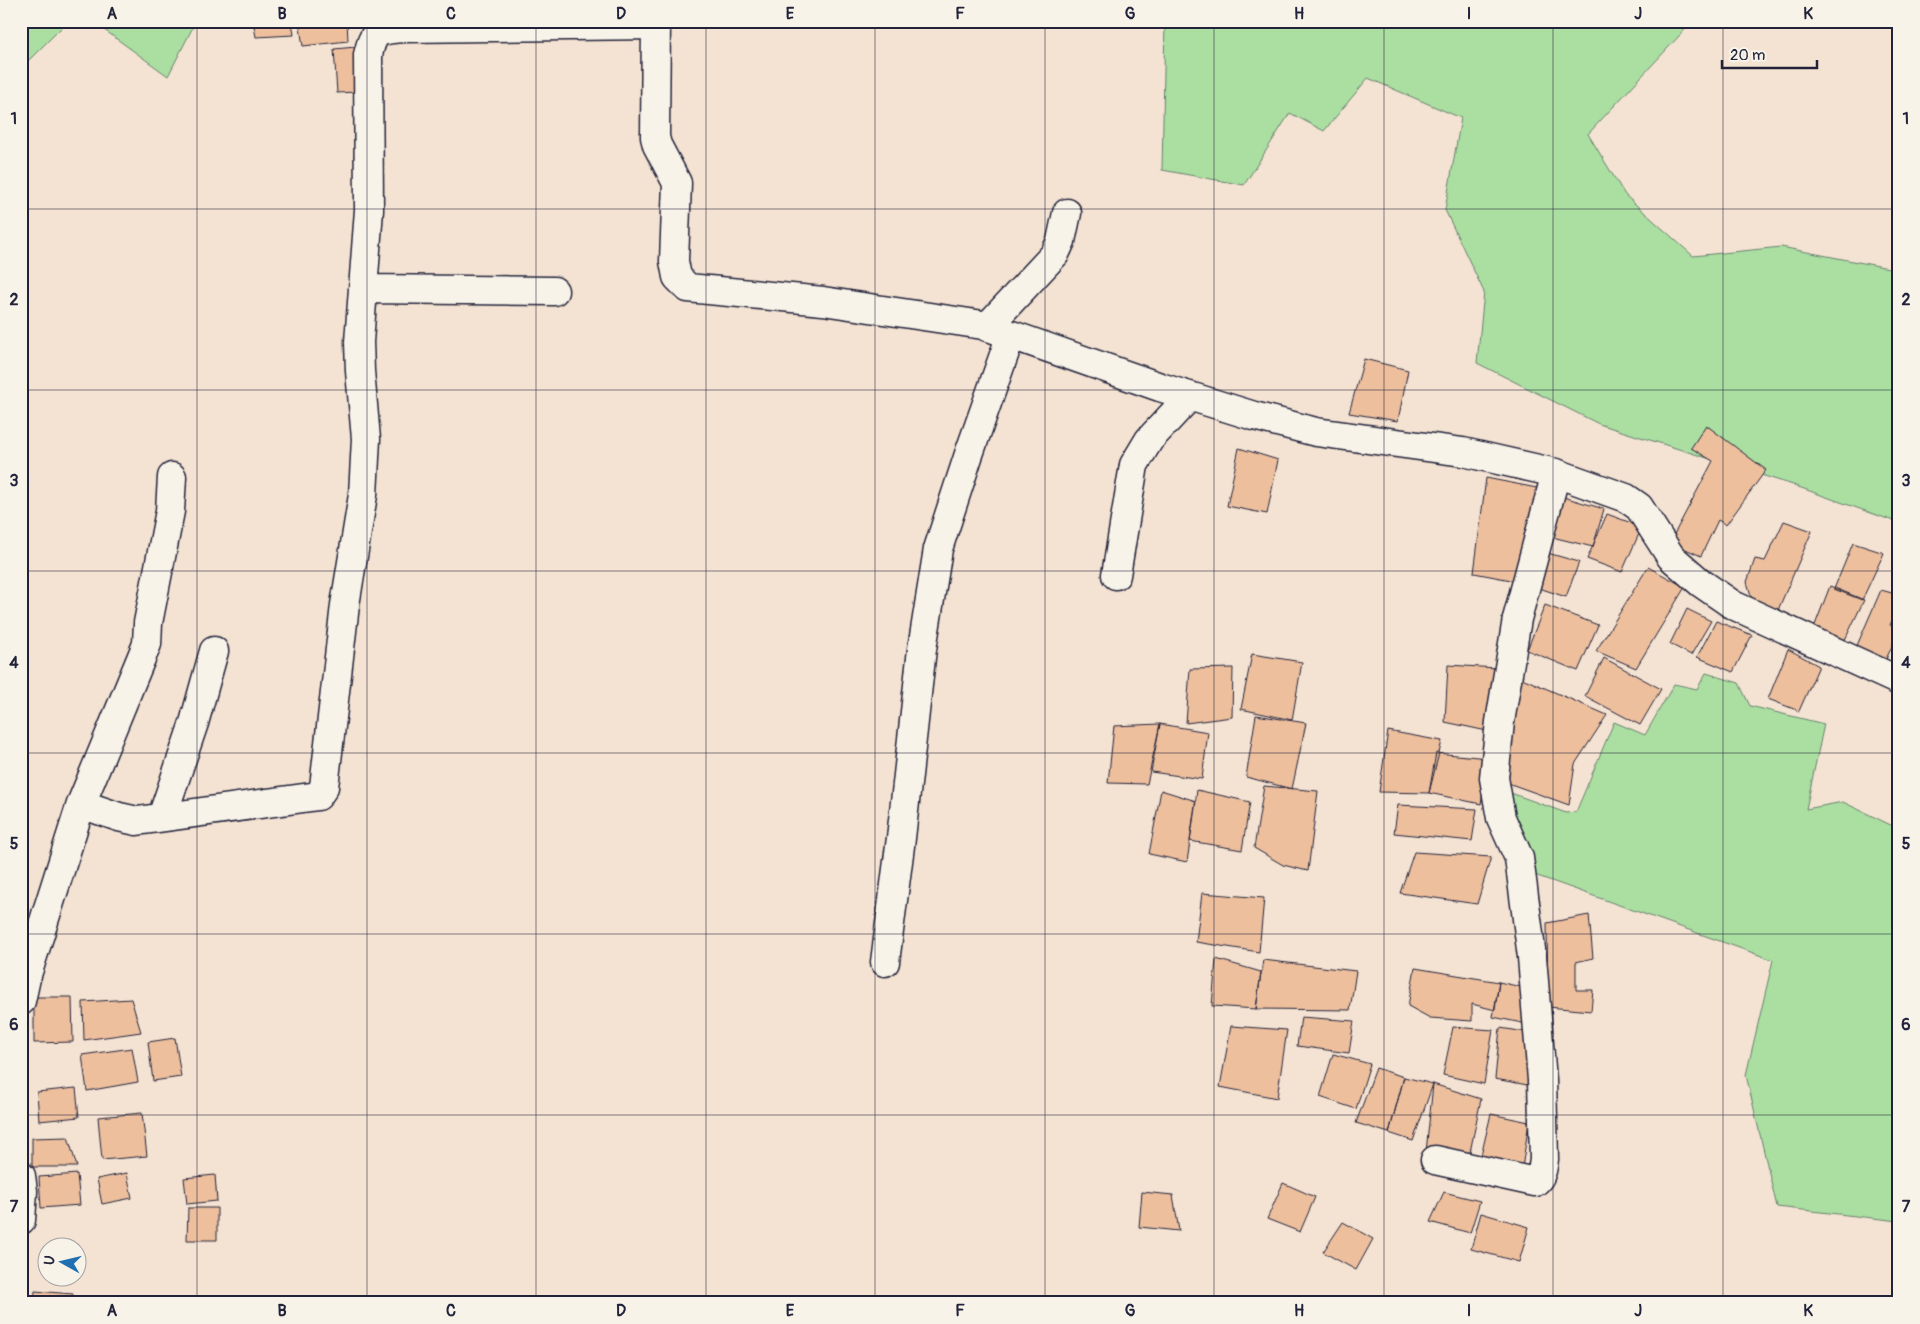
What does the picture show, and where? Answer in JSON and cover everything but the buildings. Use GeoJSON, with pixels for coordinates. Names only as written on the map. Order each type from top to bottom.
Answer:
{"type":"FeatureCollection","features":[{"type":"Feature","properties":{"kind":"street"},"geometry":{"type":"LineString","coordinates":[[81,804],[119,817],[138,821],[318,796],[324,787],[345,605],[363,495],[366,439],[359,342],[370,210],[368,55],[373,27],[385,30],[403,28],[656,23],[654,137],[677,182],[674,261],[677,278],[688,288],[823,301],[999,331],[1190,396],[1254,416],[1316,432],[1463,452],[1556,473],[1626,498],[1639,507],[1671,557],[1701,583],[1733,605],[1899,681]]}},
{"type":"Feature","properties":{"kind":"street"},"geometry":{"type":"LineString","coordinates":[[885,962],[922,649],[938,549],[969,454],[999,331],[1055,254],[1061,241],[1067,213]]}},
{"type":"Feature","properties":{"kind":"street"},"geometry":{"type":"LineString","coordinates":[[363,288],[554,290]]}},
{"type":"Feature","properties":{"kind":"street"},"geometry":{"type":"LineString","coordinates":[[1116,576],[1134,465],[1149,440],[1190,396]]}},
{"type":"Feature","properties":{"kind":"street"},"geometry":{"type":"LineString","coordinates":[[1435,1160],[1535,1182],[1539,1179],[1542,1171],[1544,1159],[1542,1080],[1532,957],[1519,858],[1501,818],[1494,778],[1500,722],[1517,619],[1556,473]]}},
{"type":"Feature","properties":{"kind":"street"},"geometry":{"type":"LineString","coordinates":[[21,1001],[26,978],[81,804],[147,644],[148,623],[170,512],[172,477]]}},
{"type":"Feature","properties":{"kind":"street"},"geometry":{"type":"LineString","coordinates":[[162,817],[194,723],[214,652]]}},
{"type":"Feature","properties":{"kind":"street"},"geometry":{"type":"LineString","coordinates":[[21,1176],[23,1192],[21,1220]]}},
{"type":"Feature","properties":{"kind":"green space"},"geometry":{"type":"Polygon","coordinates":[[[21,21],[68,21],[21,68],[21,21]]]}},
{"type":"Feature","properties":{"kind":"green space"},"geometry":{"type":"Polygon","coordinates":[[[92,21],[196,21],[168,76],[92,21]]]}},
{"type":"Feature","properties":{"kind":"green space"},"geometry":{"type":"Polygon","coordinates":[[[1165,21],[1693,21],[1588,134],[1625,195],[1693,256],[1781,247],[1899,270],[1899,523],[1793,485],[1599,424],[1477,363],[1484,292],[1445,210],[1461,118],[1368,78],[1324,131],[1290,113],[1244,185],[1162,170],[1165,21]]]}},
{"type":"Feature","properties":{"kind":"green space"},"geometry":{"type":"Polygon","coordinates":[[[1706,673],[1739,683],[1750,706],[1824,724],[1806,809],[1843,802],[1899,829],[1899,1221],[1777,1207],[1746,1075],[1773,960],[1532,874],[1508,792],[1566,813],[1576,812],[1614,722],[1645,735],[1674,684],[1697,689],[1706,673]]]}}]}
